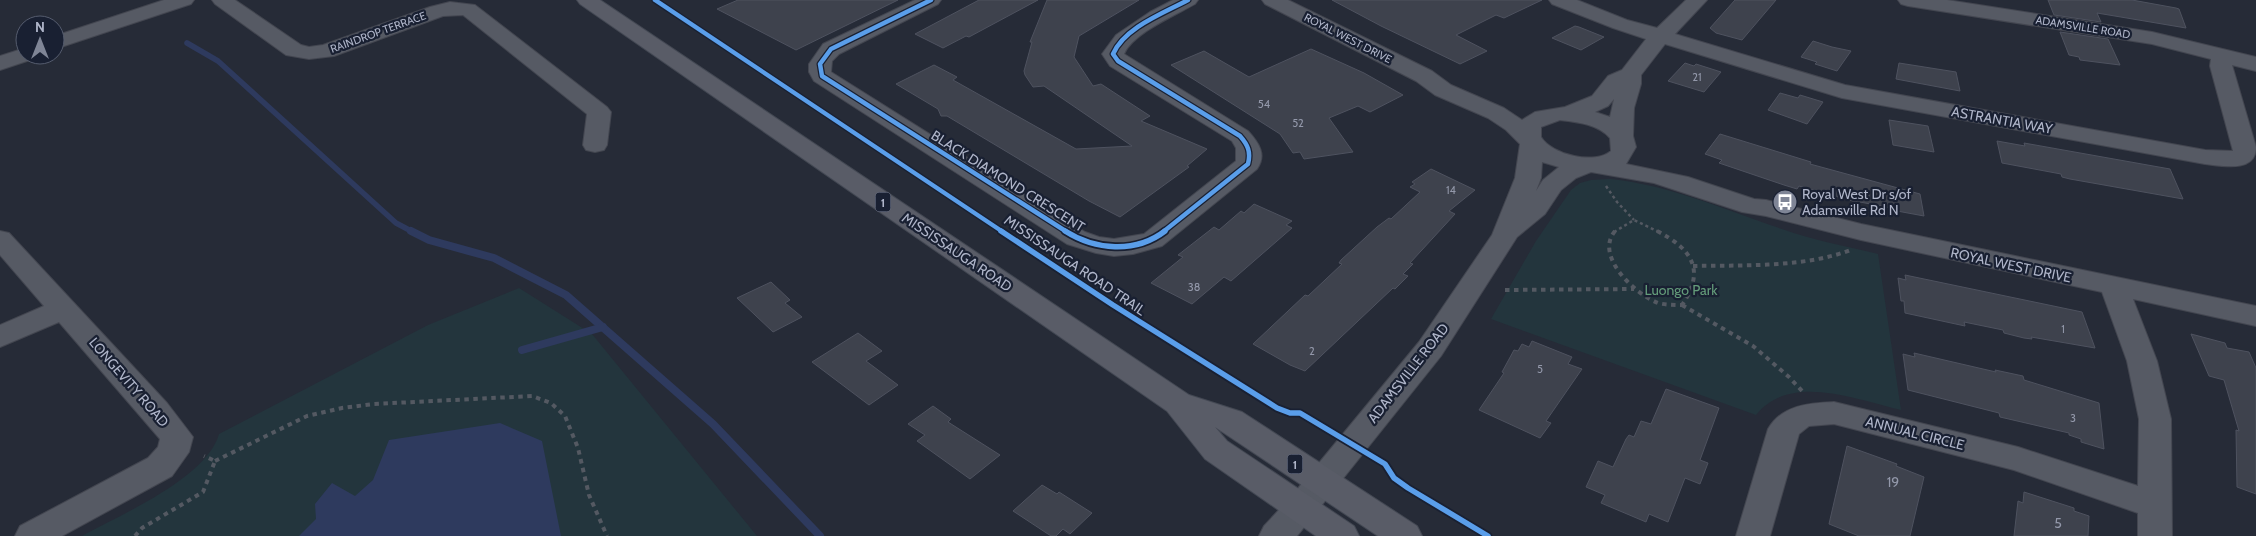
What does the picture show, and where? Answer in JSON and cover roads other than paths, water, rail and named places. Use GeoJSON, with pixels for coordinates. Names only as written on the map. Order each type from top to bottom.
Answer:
{"type":"FeatureCollection","features":[{"type":"Feature","properties":{"kind":"main road","name":"MISSISSAUGA ROAD"},"geometry":{"type":"LineString","coordinates":[[587,0],[1178,403],[1216,450],[1405,536]]}},
{"type":"Feature","properties":{"kind":"main road","name":"MISSISSAUGA ROAD"},"geometry":{"type":"LineString","coordinates":[[1312,495],[1342,536]]}},
{"type":"Feature","properties":{"kind":"street"},"geometry":{"type":"LineString","coordinates":[[65,40],[184,0]]}},
{"type":"Feature","properties":{"kind":"street","name":"RAINDROP TERRACE"},"geometry":{"type":"LineString","coordinates":[[222,0],[294,50],[309,53],[338,48],[437,11],[450,8],[468,9],[599,112],[595,145]]}},
{"type":"Feature","properties":{"kind":"street","name":"BLACK DIAMOND CRESCENT"},"geometry":{"type":"LineString","coordinates":[[932,0],[832,49],[820,63],[819,70],[822,76],[1076,238],[1097,246],[1117,248],[1153,240],[1248,164],[1251,155],[1248,145],[1240,136],[1118,61],[1113,54],[1114,48],[1126,37],[1188,0]]}},
{"type":"Feature","properties":{"kind":"street","name":"ROYAL WEST DRIVE"},"geometry":{"type":"LineString","coordinates":[[1272,0],[1424,76],[1507,104],[1587,117],[1600,121],[1611,127],[1622,139],[1645,156],[1663,165],[1753,198],[1766,208]]}},
{"type":"Feature","properties":{"kind":"street"},"geometry":{"type":"LineString","coordinates":[[1559,0],[1604,18],[1661,36]]}},
{"type":"Feature","properties":{"kind":"street"},"geometry":{"type":"LineString","coordinates":[[1562,114],[1588,107],[1600,101],[1616,81],[1630,74],[1661,36],[1697,0]]}},
{"type":"Feature","properties":{"kind":"street","name":"ADAMSVILLE ROAD"},"geometry":{"type":"LineString","coordinates":[[1908,0],[2152,38],[2256,64]]}},
{"type":"Feature","properties":{"kind":"street","name":"ASTRANTIA WAY"},"geometry":{"type":"LineString","coordinates":[[1661,36],[1824,86],[1866,96],[2205,157],[2235,159],[2244,156],[2245,151],[2221,66],[2222,55]]}},
{"type":"Feature","properties":{"kind":"street"},"geometry":{"type":"LineString","coordinates":[[0,63],[15,58]]}},
{"type":"Feature","properties":{"kind":"street"},"geometry":{"type":"LineString","coordinates":[[1595,170],[1615,160],[1625,148],[1622,139],[1622,108],[1630,84],[1630,74]]}},
{"type":"Feature","properties":{"kind":"street","name":"ROYAL WEST DRIVE"},"geometry":{"type":"LineString","coordinates":[[1424,76],[1444,90],[1496,113],[1514,125],[1548,155],[1562,161],[1595,170],[1654,176],[1679,182],[1751,207],[1766,208],[1840,228],[2256,316]]}},
{"type":"Feature","properties":{"kind":"street","name":"ADAMSVILLE ROAD"},"geometry":{"type":"LineString","coordinates":[[1276,536],[1312,495],[1430,349],[1505,235],[1528,178],[1531,142],[1527,132],[1530,125],[1536,119],[1562,114]]}},
{"type":"Feature","properties":{"kind":"street","name":"ADAMSVILLE ROAD"},"geometry":{"type":"LineString","coordinates":[[1505,235],[1536,209],[1552,185],[1567,173],[1595,170]]}},
{"type":"Feature","properties":{"kind":"street","name":"LONGEVITY ROAD"},"geometry":{"type":"LineString","coordinates":[[0,239],[64,308],[177,437],[174,452],[160,467],[32,536]]}},
{"type":"Feature","properties":{"kind":"street","name":"ANNUAL CIRCLE"},"geometry":{"type":"LineString","coordinates":[[1753,536],[1784,430],[1790,421],[1801,416],[1834,413],[2018,459],[2155,521],[2155,419],[2151,395],[2142,361],[2114,286]]}},
{"type":"Feature","properties":{"kind":"street"},"geometry":{"type":"LineString","coordinates":[[0,337],[64,308]]}},
{"type":"Feature","properties":{"kind":"water"},"geometry":{"type":"Polygon","coordinates":[[[500,423],[542,441],[561,536],[299,536],[316,519],[315,504],[332,483],[355,496],[373,480],[389,440],[500,423]]]}},
{"type":"Feature","properties":{"kind":"waterway"},"geometry":{"type":"LineString","coordinates":[[187,43],[218,61],[396,223],[413,232]]}},
{"type":"Feature","properties":{"kind":"waterway"},"geometry":{"type":"LineString","coordinates":[[413,232],[429,240],[494,258],[566,295],[603,327]]}},
{"type":"Feature","properties":{"kind":"waterway"},"geometry":{"type":"LineString","coordinates":[[522,350],[603,327]]}},
{"type":"Feature","properties":{"kind":"waterway"},"geometry":{"type":"LineString","coordinates":[[603,327],[713,424],[820,536]]}},
{"type":"Feature","properties":{"kind":"place","name":"Royal West Dr s/of Adamsville Rd N"},"geometry":{"type":"Point","coordinates":[1785,202]}},
{"type":"Feature","properties":{"kind":"park label","name":"Luongo Park"},"geometry":{"type":"Point","coordinates":[1681,290]}}]}
